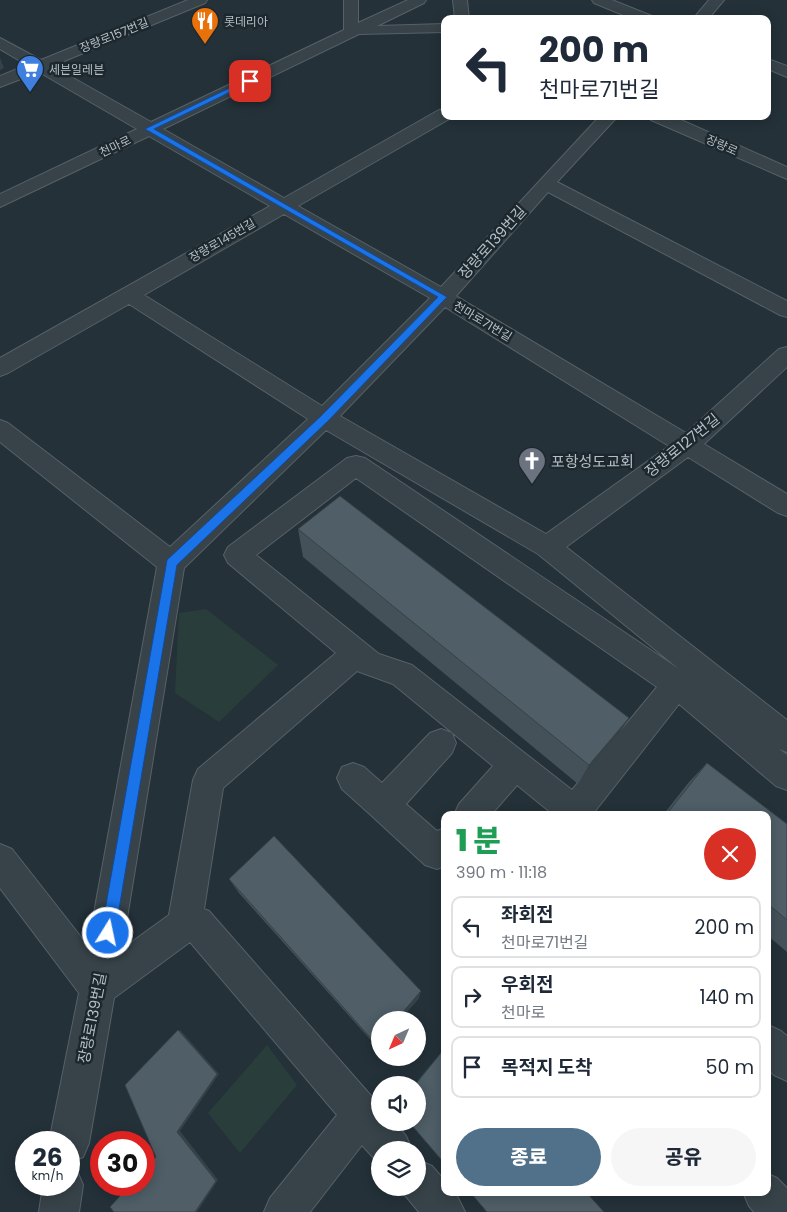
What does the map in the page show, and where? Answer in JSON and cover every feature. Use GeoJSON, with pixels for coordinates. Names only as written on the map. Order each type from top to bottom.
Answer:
{"type":"FeatureCollection","features":[{"type":"Feature","properties":{"kind":"street","name":"장량로157번길"},"geometry":{"type":"LineString","coordinates":[[0,82],[200,0]]}},
{"type":"Feature","properties":{"kind":"street"},"geometry":{"type":"LineString","coordinates":[[351,0],[351,32],[441,28]]}},
{"type":"Feature","properties":{"kind":"street"},"geometry":{"type":"LineString","coordinates":[[460,0],[462,15]]}},
{"type":"Feature","properties":{"kind":"street"},"geometry":{"type":"LineString","coordinates":[[599,0],[638,15]]}},
{"type":"Feature","properties":{"kind":"street"},"geometry":{"type":"LineString","coordinates":[[704,15],[717,0]]}},
{"type":"Feature","properties":{"kind":"street"},"geometry":{"type":"LineString","coordinates":[[409,1],[441,18]]}},
{"type":"Feature","properties":{"kind":"street","name":"천마로"},"geometry":{"type":"LineString","coordinates":[[0,201],[351,32],[409,1]]}},
{"type":"Feature","properties":{"kind":"street"},"geometry":{"type":"LineString","coordinates":[[159,4],[174,11]]}},
{"type":"Feature","properties":{"kind":"street","name":"천마로71번길"},"geometry":{"type":"LineString","coordinates":[[0,43],[443,297],[787,506]]}},
{"type":"Feature","properties":{"kind":"street"},"geometry":{"type":"LineString","coordinates":[[771,65],[787,72]]}},
{"type":"Feature","properties":{"kind":"street","name":"장량로145번길"},"geometry":{"type":"LineString","coordinates":[[0,368],[441,116]]}},
{"type":"Feature","properties":{"kind":"street","name":"장량로139번길"},"geometry":{"type":"LineString","coordinates":[[71,1131],[98,988],[171,564],[324,418],[443,297],[546,183],[606,120]]}},
{"type":"Feature","properties":{"kind":"street","name":"장량로"},"geometry":{"type":"LineString","coordinates":[[666,120],[787,174]]}},
{"type":"Feature","properties":{"kind":"street"},"geometry":{"type":"LineString","coordinates":[[546,183],[787,310]]}},
{"type":"Feature","properties":{"kind":"street"},"geometry":{"type":"LineString","coordinates":[[128,294],[324,418],[547,547],[787,738]]}},
{"type":"Feature","properties":{"kind":"street","name":"장량로127번길"},"geometry":{"type":"LineString","coordinates":[[547,547],[688,445],[787,354]]}},
{"type":"Feature","properties":{"kind":"street"},"geometry":{"type":"LineString","coordinates":[[0,429],[171,564]]}},
{"type":"Feature","properties":{"kind":"street"},"geometry":{"type":"LineString","coordinates":[[571,811],[402,674],[370,664],[237,555],[356,465],[677,684],[787,775]]}},
{"type":"Feature","properties":{"kind":"street"},"geometry":{"type":"LineString","coordinates":[[184,925],[209,780],[357,653]]}},
{"type":"Feature","properties":{"kind":"street"},"geometry":{"type":"LineString","coordinates":[[575,811],[677,684]]}},
{"type":"Feature","properties":{"kind":"street"},"geometry":{"type":"LineString","coordinates":[[383,805],[442,743]]}},
{"type":"Feature","properties":{"kind":"street"},"geometry":{"type":"LineString","coordinates":[[474,811],[515,764]]}},
{"type":"Feature","properties":{"kind":"street"},"geometry":{"type":"LineString","coordinates":[[353,778],[437,853],[441,848]]}},
{"type":"Feature","properties":{"kind":"street"},"geometry":{"type":"LineString","coordinates":[[0,862],[98,988],[184,925],[197,923],[384,1141]]}},
{"type":"Feature","properties":{"kind":"street"},"geometry":{"type":"LineString","coordinates":[[771,1047],[787,1062]]}},
{"type":"Feature","properties":{"kind":"street"},"geometry":{"type":"LineString","coordinates":[[284,1212],[362,1115]]}},
{"type":"Feature","properties":{"kind":"street"},"geometry":{"type":"LineString","coordinates":[[426,1189],[445,1212]]}},
{"type":"Feature","properties":{"kind":"street"},"geometry":{"type":"LineString","coordinates":[[59,1212],[61,1196]]}},
{"type":"Feature","properties":{"kind":"green space"},"geometry":{"type":"Polygon","coordinates":[[[206,609],[278,665],[219,722],[175,693],[179,613],[206,609]]]}},
{"type":"Feature","properties":{"kind":"green space"},"geometry":{"type":"Polygon","coordinates":[[[267,1045],[297,1085],[240,1153],[208,1113],[267,1045]]]}},
{"type":"Feature","properties":{"kind":"building"},"geometry":{"type":"Polygon","coordinates":[[[340,496],[629,718],[589,765],[298,529],[340,496]]]}},
{"type":"Feature","properties":{"kind":"building"},"geometry":{"type":"Polygon","coordinates":[[[707,763],[770,811],[669,811],[707,763]]]}},
{"type":"Feature","properties":{"kind":"building"},"geometry":{"type":"Polygon","coordinates":[[[771,812],[787,824],[787,920],[771,907],[771,812]]]}},
{"type":"Feature","properties":{"kind":"building"},"geometry":{"type":"Polygon","coordinates":[[[274,836],[421,991],[404,1011],[371,1011],[371,1038],[229,879],[274,836]]]}},
{"type":"Feature","properties":{"kind":"building"},"geometry":{"type":"Polygon","coordinates":[[[178,1030],[217,1074],[177,1132],[216,1181],[195,1212],[114,1212],[110,1207],[120,1196],[155,1196],[155,1131],[145,1131],[125,1085],[178,1030]]]}},
{"type":"Feature","properties":{"kind":"building"},"geometry":{"type":"Polygon","coordinates":[[[441,1053],[441,1159],[417,1131],[426,1131],[426,1076],[422,1076],[441,1053]]]}},
{"type":"Feature","properties":{"kind":"building"},"geometry":{"type":"Polygon","coordinates":[[[473,1196],[590,1196],[604,1212],[487,1212],[473,1196]]]}},
{"type":"Feature","properties":{"kind":"place","name":"롯데리아"},"geometry":{"type":"Point","coordinates":[205,45]}},
{"type":"Feature","properties":{"kind":"place","name":"세븐일레븐"},"geometry":{"type":"Point","coordinates":[30,93]}},
{"type":"Feature","properties":{"kind":"place","name":"포항성도교회"},"geometry":{"type":"Point","coordinates":[532,485]}},
{"type":"Feature","properties":{"kind":"route"},"geometry":{"type":"LineString","coordinates":[[108,933],[171,564],[324,418],[443,297],[149,129],[250,81]]}}]}
